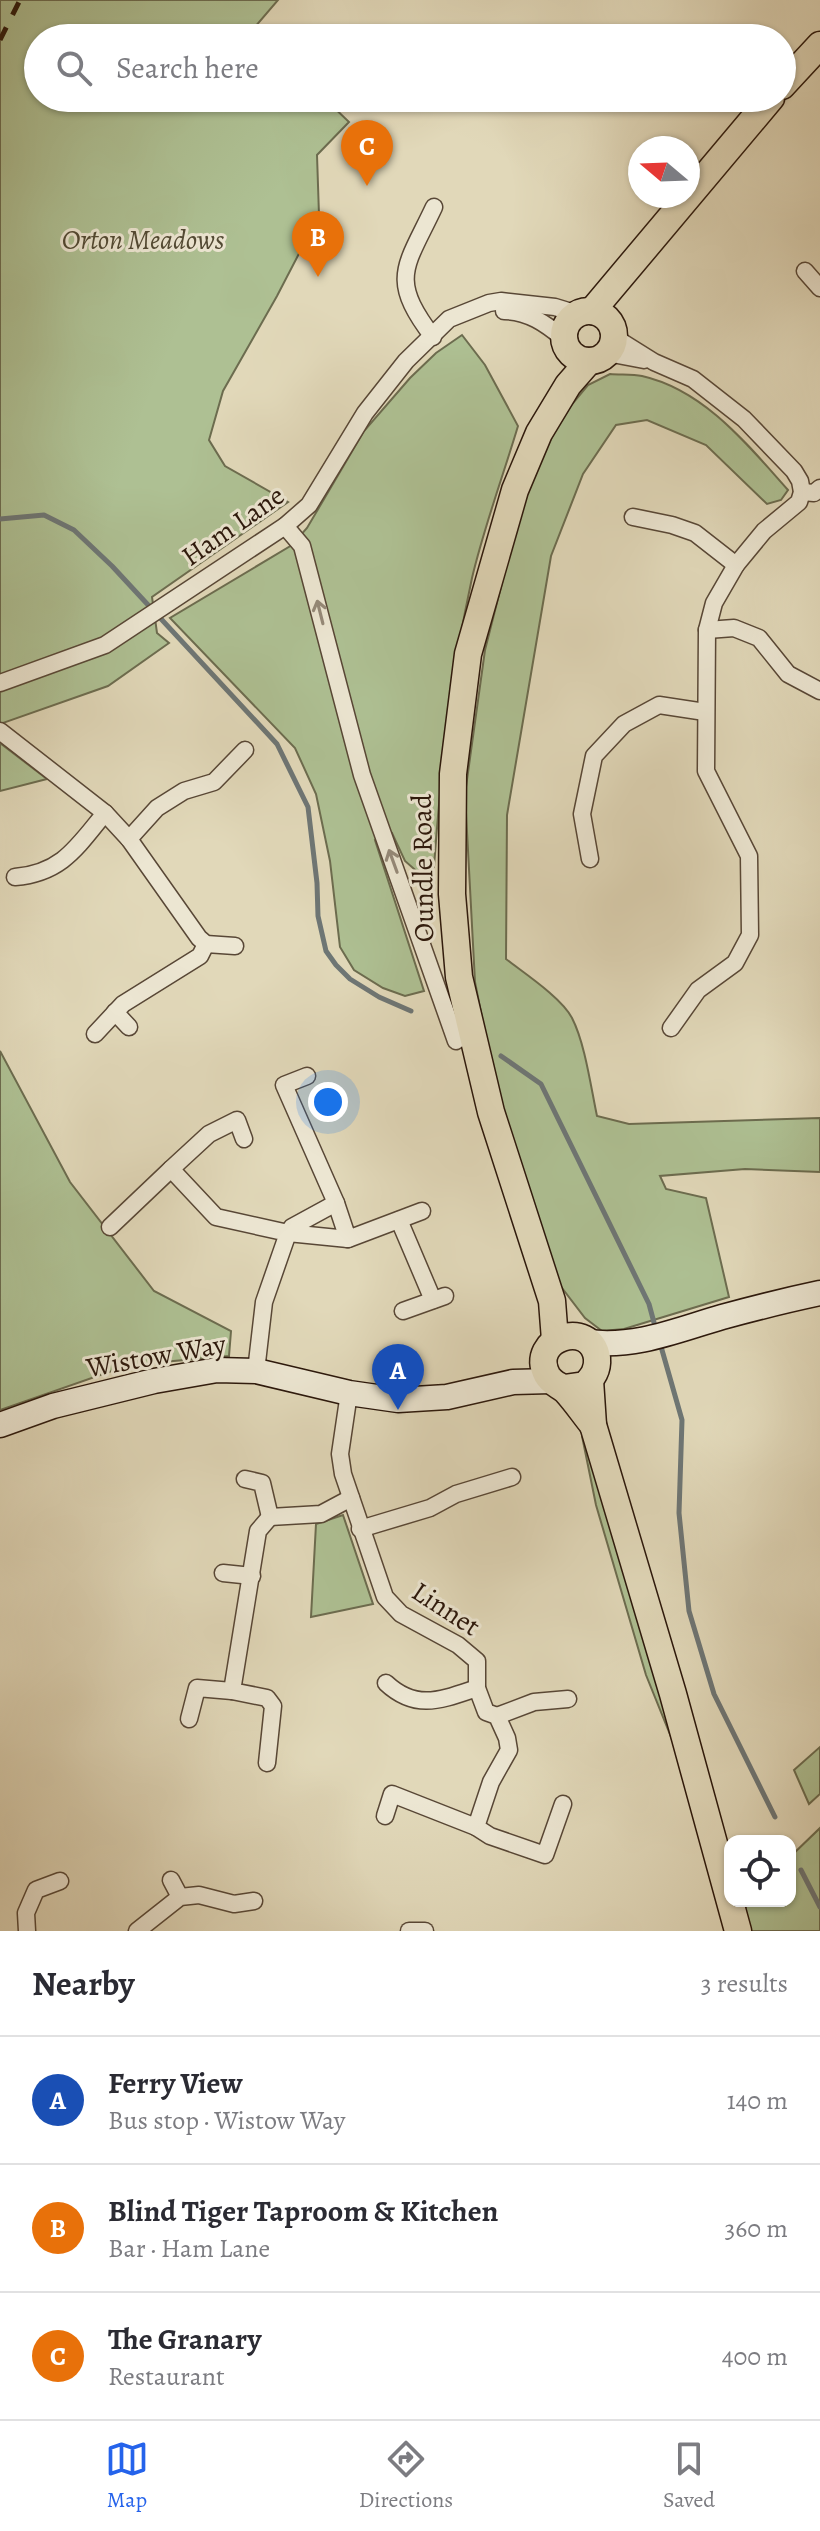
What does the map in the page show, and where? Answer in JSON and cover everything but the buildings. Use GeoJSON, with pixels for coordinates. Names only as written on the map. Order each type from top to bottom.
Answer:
{"type":"FeatureCollection","features":[{"type":"Feature","properties":{"kind":"main road"},"geometry":{"type":"LineString","coordinates":[[796,71],[820,45]]}},
{"type":"Feature","properties":{"kind":"main road","name":"Oundle Road"},"geometry":{"type":"LineString","coordinates":[[539,433],[647,247],[759,112]]}},
{"type":"Feature","properties":{"kind":"main road","name":"Oundle Road"},"geometry":{"type":"LineString","coordinates":[[593,1425],[596,1352],[563,1357],[552,1301],[491,1112],[459,1040],[459,977],[452,894],[453,774],[468,654],[515,490],[539,433],[565,343],[566,326],[599,334]]}},
{"type":"Feature","properties":{"kind":"main road"},"geometry":{"type":"LineString","coordinates":[[565,343],[579,359],[599,334]]}},
{"type":"Feature","properties":{"kind":"main road"},"geometry":{"type":"LineString","coordinates":[[563,1357],[578,1388],[593,1375]]}},
{"type":"Feature","properties":{"kind":"main road"},"geometry":{"type":"LineString","coordinates":[[563,1357],[593,1425],[673,1694],[738,1931]]}},
{"type":"Feature","properties":{"kind":"street"},"geometry":{"type":"LineString","coordinates":[[433,337],[411,304],[404,281],[405,269],[434,207]]}},
{"type":"Feature","properties":{"kind":"street"},"geometry":{"type":"LineString","coordinates":[[805,271],[820,288]]}},
{"type":"Feature","properties":{"kind":"street","name":"Ham Lane"},"geometry":{"type":"LineString","coordinates":[[0,683],[105,645],[285,526],[309,505],[365,413],[406,361],[449,319],[489,303],[525,303],[599,334]]}},
{"type":"Feature","properties":{"kind":"street","name":"Ham Lane"},"geometry":{"type":"LineString","coordinates":[[433,337],[478,316],[514,311],[545,324],[565,343]]}},
{"type":"Feature","properties":{"kind":"street"},"geometry":{"type":"LineString","coordinates":[[599,334],[693,379],[744,419],[794,471],[802,492],[799,502],[764,531],[736,565],[714,603],[707,630],[706,771],[749,856],[750,935],[735,963],[698,990],[671,1028]]}},
{"type":"Feature","properties":{"kind":"street"},"geometry":{"type":"LineString","coordinates":[[802,492],[814,493],[820,488]]}},
{"type":"Feature","properties":{"kind":"street"},"geometry":{"type":"LineString","coordinates":[[633,517],[695,533],[736,565]]}},
{"type":"Feature","properties":{"kind":"street"},"geometry":{"type":"LineString","coordinates":[[285,526],[302,546],[362,775],[459,1040]]}},
{"type":"Feature","properties":{"kind":"street"},"geometry":{"type":"LineString","coordinates":[[707,630],[734,628],[759,638],[788,674],[820,691]]}},
{"type":"Feature","properties":{"kind":"street"},"geometry":{"type":"LineString","coordinates":[[590,859],[582,814],[594,756],[624,724],[659,705],[705,712]]}},
{"type":"Feature","properties":{"kind":"street"},"geometry":{"type":"LineString","coordinates":[[0,731],[105,813],[129,839],[206,944],[235,946]]}},
{"type":"Feature","properties":{"kind":"street"},"geometry":{"type":"LineString","coordinates":[[129,839],[157,808],[184,791],[214,782],[245,750]]}},
{"type":"Feature","properties":{"kind":"street"},"geometry":{"type":"LineString","coordinates":[[15,877],[39,883],[65,860],[105,813]]}},
{"type":"Feature","properties":{"kind":"street"},"geometry":{"type":"LineString","coordinates":[[95,1034],[115,1012],[200,956],[206,944]]}},
{"type":"Feature","properties":{"kind":"street"},"geometry":{"type":"LineString","coordinates":[[115,1012],[129,1027]]}},
{"type":"Feature","properties":{"kind":"street"},"geometry":{"type":"LineString","coordinates":[[307,1076],[278,1087],[336,1203],[348,1239]]}},
{"type":"Feature","properties":{"kind":"street"},"geometry":{"type":"LineString","coordinates":[[110,1227],[209,1134],[237,1120],[244,1139]]}},
{"type":"Feature","properties":{"kind":"street"},"geometry":{"type":"LineString","coordinates":[[171,1169],[216,1217],[288,1233],[348,1239],[422,1211]]}},
{"type":"Feature","properties":{"kind":"street"},"geometry":{"type":"LineString","coordinates":[[256,1371],[264,1302],[288,1233],[292,1227],[336,1203]]}},
{"type":"Feature","properties":{"kind":"street"},"geometry":{"type":"LineString","coordinates":[[399,1220],[439,1298],[403,1311]]}},
{"type":"Feature","properties":{"kind":"street"},"geometry":{"type":"LineString","coordinates":[[593,1375],[654,1338],[721,1317],[820,1293]]}},
{"type":"Feature","properties":{"kind":"street","name":"Wistow Way"},"geometry":{"type":"LineString","coordinates":[[0,1425],[53,1406],[154,1381],[217,1370],[256,1371],[349,1393],[398,1400],[447,1397],[513,1382],[563,1357],[608,1344],[654,1338]]}},
{"type":"Feature","properties":{"kind":"street","name":"Linnet"},"geometry":{"type":"LineString","coordinates":[[349,1393],[340,1454],[343,1474],[385,1597],[401,1614],[458,1645],[477,1661],[477,1688],[486,1712],[497,1716],[507,1738],[509,1750],[491,1782],[476,1827]]}},
{"type":"Feature","properties":{"kind":"street"},"geometry":{"type":"LineString","coordinates":[[360,1529],[430,1508],[456,1494],[512,1477]]}},
{"type":"Feature","properties":{"kind":"street"},"geometry":{"type":"LineString","coordinates":[[245,1479],[262,1483],[270,1517]]}},
{"type":"Feature","properties":{"kind":"street"},"geometry":{"type":"LineString","coordinates":[[232,1691],[258,1531],[270,1517],[321,1514],[351,1498]]}},
{"type":"Feature","properties":{"kind":"street"},"geometry":{"type":"LineString","coordinates":[[223,1573],[252,1576]]}},
{"type":"Feature","properties":{"kind":"street"},"geometry":{"type":"LineString","coordinates":[[189,1719],[193,1683],[267,1698],[273,1706],[267,1763]]}},
{"type":"Feature","properties":{"kind":"street"},"geometry":{"type":"LineString","coordinates":[[386,1683],[408,1699],[435,1702],[477,1688]]}},
{"type":"Feature","properties":{"kind":"street"},"geometry":{"type":"LineString","coordinates":[[497,1716],[534,1702],[568,1699]]}},
{"type":"Feature","properties":{"kind":"street"},"geometry":{"type":"LineString","coordinates":[[385,1816],[392,1794],[476,1827],[490,1836],[545,1855],[563,1804]]}},
{"type":"Feature","properties":{"kind":"street"},"geometry":{"type":"LineString","coordinates":[[171,1880],[180,1897]]}},
{"type":"Feature","properties":{"kind":"street"},"geometry":{"type":"LineString","coordinates":[[27,1931],[26,1913],[36,1890],[60,1881]]}},
{"type":"Feature","properties":{"kind":"street"},"geometry":{"type":"LineString","coordinates":[[137,1931],[180,1897],[199,1895],[234,1912],[254,1901]]}},
{"type":"Feature","properties":{"kind":"street"},"geometry":{"type":"LineString","coordinates":[[409,1931],[425,1931]]}},
{"type":"Feature","properties":{"kind":"green space","name":"Orton Meadows"},"geometry":{"type":"Polygon","coordinates":[[[0,0],[278,0],[257,24],[24,24],[24,112],[339,112],[349,122],[317,155],[319,215],[223,391],[209,440],[225,466],[288,502],[152,597],[157,633],[169,643],[108,686],[0,724],[0,0]]]}},
{"type":"Feature","properties":{"kind":"green space"},"geometry":{"type":"Polygon","coordinates":[[[462,335],[485,365],[518,426],[482,540],[458,650],[434,867],[421,875],[405,861],[392,833],[375,840],[424,991],[405,996],[383,988],[354,970],[340,947],[330,861],[316,794],[295,748],[170,618],[292,545],[307,528],[364,431],[410,378],[436,353],[462,335]]]}},
{"type":"Feature","properties":{"kind":"green space"},"geometry":{"type":"Polygon","coordinates":[[[610,374],[642,376],[664,383],[705,406],[740,437],[788,490],[781,500],[767,504],[706,445],[647,420],[616,425],[583,474],[551,556],[507,815],[506,959],[551,994],[572,1018],[584,1053],[597,1116],[629,1124],[820,1118],[820,1172],[745,1169],[660,1176],[666,1189],[706,1198],[729,1297],[624,1329],[602,1331],[585,1318],[559,1284],[495,1084],[475,982],[465,794],[485,650],[526,488],[563,415],[588,385],[610,374]]]}},
{"type":"Feature","properties":{"kind":"green space"},"geometry":{"type":"Polygon","coordinates":[[[0,743],[47,779],[0,791],[0,743]]]}},
{"type":"Feature","properties":{"kind":"green space"},"geometry":{"type":"Polygon","coordinates":[[[0,1051],[70,1182],[154,1291],[231,1331],[229,1356],[129,1365],[0,1410],[0,1051]]]}},
{"type":"Feature","properties":{"kind":"green space"},"geometry":{"type":"Polygon","coordinates":[[[582,1436],[682,1764],[646,1675],[596,1505],[582,1436]]]}},
{"type":"Feature","properties":{"kind":"green space"},"geometry":{"type":"Polygon","coordinates":[[[343,1515],[373,1604],[311,1617],[316,1524],[343,1515]]]}},
{"type":"Feature","properties":{"kind":"green space"},"geometry":{"type":"Polygon","coordinates":[[[820,1747],[820,1794],[809,1804],[794,1770],[820,1747]]]}},
{"type":"Feature","properties":{"kind":"green space"},"geometry":{"type":"Polygon","coordinates":[[[820,1828],[820,1931],[750,1931],[746,1907],[796,1907],[796,1851],[820,1828]]]}},
{"type":"Feature","properties":{"kind":"waterway"},"geometry":{"type":"LineString","coordinates":[[0,519],[44,515],[74,530],[112,566],[277,744],[308,807],[318,916],[326,951],[350,979],[379,997],[411,1011]]}},
{"type":"Feature","properties":{"kind":"waterway"},"geometry":{"type":"LineString","coordinates":[[501,1056],[541,1084],[649,1304],[656,1330]]}},
{"type":"Feature","properties":{"kind":"waterway"},"geometry":{"type":"LineString","coordinates":[[660,1343],[682,1420],[679,1513],[689,1611],[714,1694],[775,1817]]}},
{"type":"Feature","properties":{"kind":"waterway"},"geometry":{"type":"LineString","coordinates":[[801,1870],[820,1907]]}},
{"type":"Feature","properties":{"kind":"railway"},"geometry":{"type":"LineString","coordinates":[[0,40],[20,0]]}},
{"type":"Feature","properties":{"kind":"place","name":"The Granary"},"geometry":{"type":"Point","coordinates":[367,186]}},
{"type":"Feature","properties":{"kind":"place","name":"Blind Tiger Taproom & Kitchen"},"geometry":{"type":"Point","coordinates":[318,277]}},
{"type":"Feature","properties":{"kind":"place","name":"Ferry View"},"geometry":{"type":"Point","coordinates":[398,1410]}}]}
